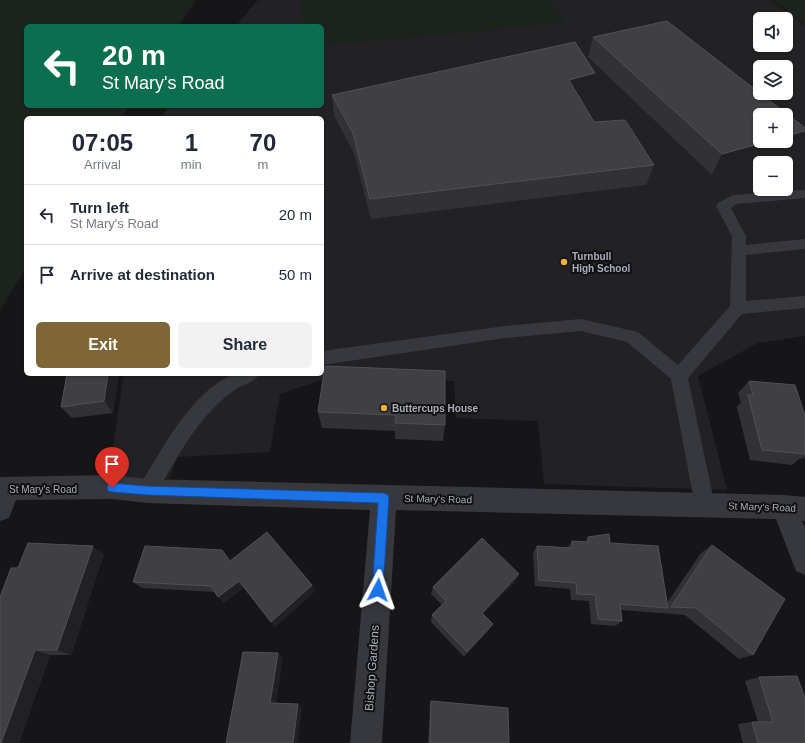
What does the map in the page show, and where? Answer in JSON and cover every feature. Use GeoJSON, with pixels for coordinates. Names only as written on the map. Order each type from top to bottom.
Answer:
{"type":"FeatureCollection","features":[{"type":"Feature","properties":{"kind":"street","name":"St Mary's Road"},"geometry":{"type":"LineString","coordinates":[[3,496],[112,488],[146,491],[384,498],[795,508]]}},
{"type":"Feature","properties":{"kind":"street","name":"Bishop Gardens"},"geometry":{"type":"LineString","coordinates":[[366,743],[384,498]]}},
{"type":"Feature","properties":{"kind":"street"},"geometry":{"type":"LineString","coordinates":[[795,508],[805,562]]}},
{"type":"Feature","properties":{"kind":"lane"},"geometry":{"type":"LineString","coordinates":[[679,376],[738,308],[739,236],[723,206],[733,200],[805,194]]}},
{"type":"Feature","properties":{"kind":"lane"},"geometry":{"type":"LineString","coordinates":[[738,251],[805,244]]}},
{"type":"Feature","properties":{"kind":"lane"},"geometry":{"type":"LineString","coordinates":[[738,308],[805,302]]}},
{"type":"Feature","properties":{"kind":"lane"},"geometry":{"type":"LineString","coordinates":[[324,358],[505,332],[581,325],[632,337],[679,376],[706,506]]}},
{"type":"Feature","properties":{"kind":"lane"},"geometry":{"type":"LineString","coordinates":[[146,491],[198,411],[234,380],[245,376]]}},
{"type":"Feature","properties":{"kind":"shaded area"},"geometry":{"type":"Polygon","coordinates":[[[0,0],[196,0],[180,24],[24,24],[24,108],[128,108],[122,116],[24,116],[24,271],[0,310],[0,0]]]}},
{"type":"Feature","properties":{"kind":"shaded area","name":"Turnbull High School"},"geometry":{"type":"Polygon","coordinates":[[[258,0],[771,0],[787,12],[753,12],[753,52],[793,52],[793,16],[805,25],[805,336],[758,343],[698,376],[727,490],[544,484],[538,421],[456,418],[454,381],[327,378],[280,394],[270,452],[178,457],[169,478],[108,480],[124,376],[324,376],[324,116],[162,116],[168,108],[324,108],[324,24],[238,24],[258,0]]]}},
{"type":"Feature","properties":{"kind":"shaded area"},"geometry":{"type":"Polygon","coordinates":[[[299,0],[550,0],[565,23],[324,46],[324,24],[304,24],[299,0]]]}},
{"type":"Feature","properties":{"kind":"shaded area"},"geometry":{"type":"Polygon","coordinates":[[[773,0],[805,0],[805,24],[793,15],[793,12],[789,12],[773,0]]]}},
{"type":"Feature","properties":{"kind":"building"},"geometry":{"type":"Polygon","coordinates":[[[667,21],[753,88],[753,100],[769,100],[779,108],[753,108],[753,145],[722,154],[593,37],[667,21]]]}},
{"type":"Feature","properties":{"kind":"building"},"geometry":{"type":"Polygon","coordinates":[[[575,42],[595,73],[569,80],[594,122],[625,120],[654,165],[370,199],[353,133],[332,95],[575,42]]]}},
{"type":"Feature","properties":{"kind":"building"},"geometry":{"type":"Polygon","coordinates":[[[793,119],[805,128],[805,131],[793,134],[793,119]]]}},
{"type":"Feature","properties":{"kind":"building","name":"Buttercups House"},"geometry":{"type":"Polygon","coordinates":[[[325,366],[445,371],[445,425],[395,423],[396,415],[318,412],[325,366]]]}},
{"type":"Feature","properties":{"kind":"building"},"geometry":{"type":"Polygon","coordinates":[[[67,376],[108,376],[104,401],[61,407],[67,376]]]}},
{"type":"Feature","properties":{"kind":"building"},"geometry":{"type":"Polygon","coordinates":[[[749,381],[795,385],[805,416],[805,454],[762,450],[748,395],[753,395],[749,381]]]}},
{"type":"Feature","properties":{"kind":"building"},"geometry":{"type":"Polygon","coordinates":[[[267,532],[312,585],[271,622],[239,581],[218,597],[211,586],[133,582],[145,546],[222,550],[230,561],[267,532]]]}},
{"type":"Feature","properties":{"kind":"building"},"geometry":{"type":"Polygon","coordinates":[[[609,534],[610,543],[658,546],[668,608],[620,604],[622,621],[598,619],[595,595],[577,594],[576,583],[539,580],[537,546],[573,548],[572,541],[589,542],[588,537],[609,534]]]}},
{"type":"Feature","properties":{"kind":"building"},"geometry":{"type":"Polygon","coordinates":[[[482,538],[519,574],[482,613],[493,624],[467,652],[432,615],[446,601],[433,587],[482,538]]]}},
{"type":"Feature","properties":{"kind":"building"},"geometry":{"type":"Polygon","coordinates":[[[28,543],[93,546],[57,650],[35,650],[0,743],[0,597],[11,568],[18,568],[28,543]]]}},
{"type":"Feature","properties":{"kind":"building"},"geometry":{"type":"Polygon","coordinates":[[[712,545],[785,599],[753,655],[696,608],[671,607],[712,545]]]}},
{"type":"Feature","properties":{"kind":"building"},"geometry":{"type":"Polygon","coordinates":[[[243,652],[278,653],[270,703],[298,704],[293,743],[226,743],[243,652]]]}},
{"type":"Feature","properties":{"kind":"building"},"geometry":{"type":"Polygon","coordinates":[[[797,676],[805,698],[805,743],[758,743],[752,722],[773,722],[759,677],[797,676]]]}},
{"type":"Feature","properties":{"kind":"building"},"geometry":{"type":"Polygon","coordinates":[[[431,701],[508,708],[509,743],[430,743],[431,701]]]}},
{"type":"Feature","properties":{"kind":"place","name":"Turnbull High School"},"geometry":{"type":"Point","coordinates":[564,262]}},
{"type":"Feature","properties":{"kind":"place","name":"Buttercups House"},"geometry":{"type":"Point","coordinates":[384,408]}},
{"type":"Feature","properties":{"kind":"route"},"geometry":{"type":"LineString","coordinates":[[112,488],[146,491],[384,498],[378,590]]}}]}
